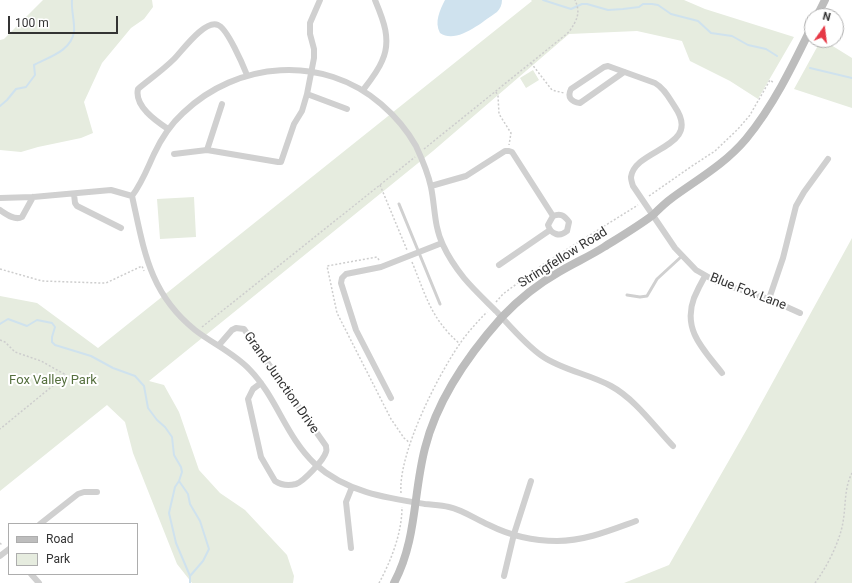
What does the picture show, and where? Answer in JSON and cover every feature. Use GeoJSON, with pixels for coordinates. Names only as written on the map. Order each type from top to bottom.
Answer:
{"type":"FeatureCollection","features":[{"type":"Feature","properties":{"kind":"main road","name":"Stringfellow Road"},"geometry":{"type":"LineString","coordinates":[[394,583],[401,570],[413,529],[425,448],[445,398],[474,352],[502,318],[520,300],[538,286],[559,272],[596,252],[653,214],[670,199],[721,164],[744,141],[771,104],[804,41]]}},
{"type":"Feature","properties":{"kind":"street"},"geometry":{"type":"LineString","coordinates":[[174,154],[207,150],[281,162],[294,124],[302,111],[307,94],[314,49],[310,34],[310,23],[320,0]]}},
{"type":"Feature","properties":{"kind":"street"},"geometry":{"type":"LineString","coordinates":[[364,90],[382,62],[386,48],[386,35],[383,20],[374,0]]}},
{"type":"Feature","properties":{"kind":"street"},"geometry":{"type":"LineString","coordinates":[[168,129],[154,120],[138,101],[138,89],[173,59],[194,35],[212,24],[221,26],[236,50],[247,75]]}},
{"type":"Feature","properties":{"kind":"street","name":"Blue Fox Lane"},"geometry":{"type":"LineString","coordinates":[[568,94],[571,89],[604,66],[608,66],[659,85],[680,114],[682,128],[680,134],[675,139],[639,164],[633,170],[631,178],[632,186],[653,214],[668,240],[696,270],[705,276],[732,287],[769,298],[800,313]]}},
{"type":"Feature","properties":{"kind":"street"},"geometry":{"type":"LineString","coordinates":[[636,521],[596,535],[566,541],[541,540],[500,530],[463,511],[448,506],[401,500],[352,487],[327,473],[317,465],[305,453],[291,435],[271,396],[247,366],[186,322],[168,302],[154,278],[144,249],[132,196],[145,176],[154,153],[168,129],[183,113],[202,97],[224,84],[247,75],[274,70],[311,72],[339,79],[364,90],[396,118],[410,135],[420,154],[431,186],[435,216],[442,244],[463,277],[528,344],[555,363],[598,380],[619,391],[634,404],[673,446]]}},
{"type":"Feature","properties":{"kind":"street"},"geometry":{"type":"LineString","coordinates":[[568,94],[570,99],[574,102],[580,103],[624,72]]}},
{"type":"Feature","properties":{"kind":"street"},"geometry":{"type":"LineString","coordinates":[[307,94],[347,109]]}},
{"type":"Feature","properties":{"kind":"street"},"geometry":{"type":"LineString","coordinates":[[207,150],[222,104]]}},
{"type":"Feature","properties":{"kind":"street"},"geometry":{"type":"LineString","coordinates":[[431,186],[466,176],[505,151],[509,150],[512,152],[552,216]]}},
{"type":"Feature","properties":{"kind":"street"},"geometry":{"type":"LineString","coordinates":[[769,298],[786,251],[796,206],[804,192],[828,159]]}},
{"type":"Feature","properties":{"kind":"street"},"geometry":{"type":"LineString","coordinates":[[0,198],[33,197],[111,190],[132,196]]}},
{"type":"Feature","properties":{"kind":"street"},"geometry":{"type":"LineString","coordinates":[[74,194],[75,203],[77,206],[121,228]]}},
{"type":"Feature","properties":{"kind":"street"},"geometry":{"type":"LineString","coordinates":[[0,210],[19,219],[22,217],[33,197]]}},
{"type":"Feature","properties":{"kind":"street"},"geometry":{"type":"LineString","coordinates":[[557,214],[562,215],[569,222],[568,231],[564,234],[554,234],[548,226],[552,216],[557,214]]}},
{"type":"Feature","properties":{"kind":"street"},"geometry":{"type":"LineString","coordinates":[[499,265],[550,230]]}},
{"type":"Feature","properties":{"kind":"street"},"geometry":{"type":"LineString","coordinates":[[391,398],[356,330],[341,283],[342,278],[346,274],[381,266],[442,244]]}},
{"type":"Feature","properties":{"kind":"street"},"geometry":{"type":"LineString","coordinates":[[705,276],[692,303],[692,327],[698,343],[722,373]]}},
{"type":"Feature","properties":{"kind":"street","name":"Grand Junction Drive"},"geometry":{"type":"LineString","coordinates":[[219,345],[232,330],[236,328],[244,329],[326,446],[325,454],[317,465]]}},
{"type":"Feature","properties":{"kind":"street"},"geometry":{"type":"LineString","coordinates":[[261,383],[253,390],[248,399],[261,458],[275,481],[283,485],[296,484],[317,465]]}},
{"type":"Feature","properties":{"kind":"street"},"geometry":{"type":"LineString","coordinates":[[504,576],[514,534],[531,481]]}},
{"type":"Feature","properties":{"kind":"street"},"geometry":{"type":"LineString","coordinates":[[351,548],[346,502],[352,487]]}},
{"type":"Feature","properties":{"kind":"street"},"geometry":{"type":"LineString","coordinates":[[41,523],[78,494],[84,492],[97,492]]}},
{"type":"Feature","properties":{"kind":"street"},"geometry":{"type":"LineString","coordinates":[[0,556],[8,550]]}},
{"type":"Feature","properties":{"kind":"street"},"geometry":{"type":"LineString","coordinates":[[32,575],[39,583]]}},
{"type":"Feature","properties":{"kind":"lane"},"geometry":{"type":"LineString","coordinates":[[399,204],[440,304]]}},
{"type":"Feature","properties":{"kind":"lane"},"geometry":{"type":"LineString","coordinates":[[627,295],[640,297],[647,296],[657,280],[682,256]]}},
{"type":"Feature","properties":{"kind":"path"},"geometry":{"type":"LineString","coordinates":[[197,331],[411,159],[420,154],[426,147],[569,32],[579,12],[575,0]]}},
{"type":"Feature","properties":{"kind":"path"},"geometry":{"type":"LineString","coordinates":[[531,63],[552,90],[568,94]]}},
{"type":"Feature","properties":{"kind":"path"},"geometry":{"type":"LineString","coordinates":[[496,92],[498,96],[499,114],[511,133],[509,150]]}},
{"type":"Feature","properties":{"kind":"path"},"geometry":{"type":"LineString","coordinates":[[380,185],[435,318],[448,334],[460,344]]}},
{"type":"Feature","properties":{"kind":"path"},"geometry":{"type":"LineString","coordinates":[[380,261],[377,257],[327,266],[337,313],[391,419],[404,438],[410,443]]}},
{"type":"Feature","properties":{"kind":"path"},"geometry":{"type":"LineString","coordinates":[[0,269],[42,281],[93,283],[106,283],[142,266],[144,273]]}},
{"type":"Feature","properties":{"kind":"path"},"geometry":{"type":"LineString","coordinates":[[0,340],[5,342],[16,352],[41,361],[66,375],[0,429]]}},
{"type":"Feature","properties":{"kind":"path"},"geometry":{"type":"LineString","coordinates":[[815,583],[823,572],[840,536],[848,485],[852,473]]}},
{"type":"Feature","properties":{"kind":"path"},"geometry":{"type":"LineString","coordinates":[[379,583],[393,552],[402,513],[401,500]]}},
{"type":"Feature","properties":{"kind":"green space"},"geometry":{"type":"Polygon","coordinates":[[[43,0],[152,0],[153,7],[144,19],[131,28],[102,63],[84,102],[93,133],[81,138],[21,152],[0,150],[0,40],[4,39],[43,0]]]}},
{"type":"Feature","properties":{"kind":"green space","name":"Fox Valley Park"},"geometry":{"type":"Polygon","coordinates":[[[531,0],[684,0],[705,9],[794,37],[758,99],[730,81],[690,61],[682,41],[637,31],[569,34],[433,151],[149,381],[164,385],[179,412],[199,470],[220,493],[245,510],[287,555],[294,576],[293,583],[192,583],[177,564],[133,453],[125,422],[107,405],[0,491],[0,296],[37,303],[98,348],[532,1],[531,0]]]}},
{"type":"Feature","properties":{"kind":"green space"},"geometry":{"type":"Polygon","coordinates":[[[817,48],[836,48],[852,58],[852,108],[794,89],[817,48]]]}},
{"type":"Feature","properties":{"kind":"green space"},"geometry":{"type":"Polygon","coordinates":[[[533,70],[539,80],[526,88],[520,78],[533,70]]]}},
{"type":"Feature","properties":{"kind":"green space"},"geometry":{"type":"Polygon","coordinates":[[[194,197],[196,237],[160,239],[157,199],[194,197]]]}},
{"type":"Feature","properties":{"kind":"green space"},"geometry":{"type":"Polygon","coordinates":[[[852,238],[852,583],[624,583],[669,565],[747,429],[852,238]]]}},
{"type":"Feature","properties":{"kind":"water"},"geometry":{"type":"Polygon","coordinates":[[[445,0],[502,0],[502,4],[497,12],[477,26],[462,34],[447,36],[440,33],[438,29],[438,16],[445,0]]]}},
{"type":"Feature","properties":{"kind":"waterway"},"geometry":{"type":"LineString","coordinates":[[0,106],[16,89],[26,87],[35,75],[34,65],[58,53],[69,44],[74,32],[72,0]]}},
{"type":"Feature","properties":{"kind":"waterway"},"geometry":{"type":"LineString","coordinates":[[543,0],[571,9],[582,4],[608,10],[639,7],[643,4],[658,5],[671,14],[698,21],[711,33],[732,36],[748,45],[766,49],[777,56]]}},
{"type":"Feature","properties":{"kind":"waterway"},"geometry":{"type":"LineString","coordinates":[[810,68],[852,78]]}},
{"type":"Feature","properties":{"kind":"waterway"},"geometry":{"type":"LineString","coordinates":[[0,324],[8,319],[27,326],[37,320],[52,323],[55,327],[52,342],[55,345],[91,356],[113,368],[135,376],[144,386],[148,408],[172,437],[174,455],[181,467],[182,472],[175,487],[169,513],[176,543],[190,576],[190,583]]}},
{"type":"Feature","properties":{"kind":"waterway"},"geometry":{"type":"LineString","coordinates":[[179,481],[188,494],[190,504],[200,521],[209,549],[203,561],[190,576]]}}]}
